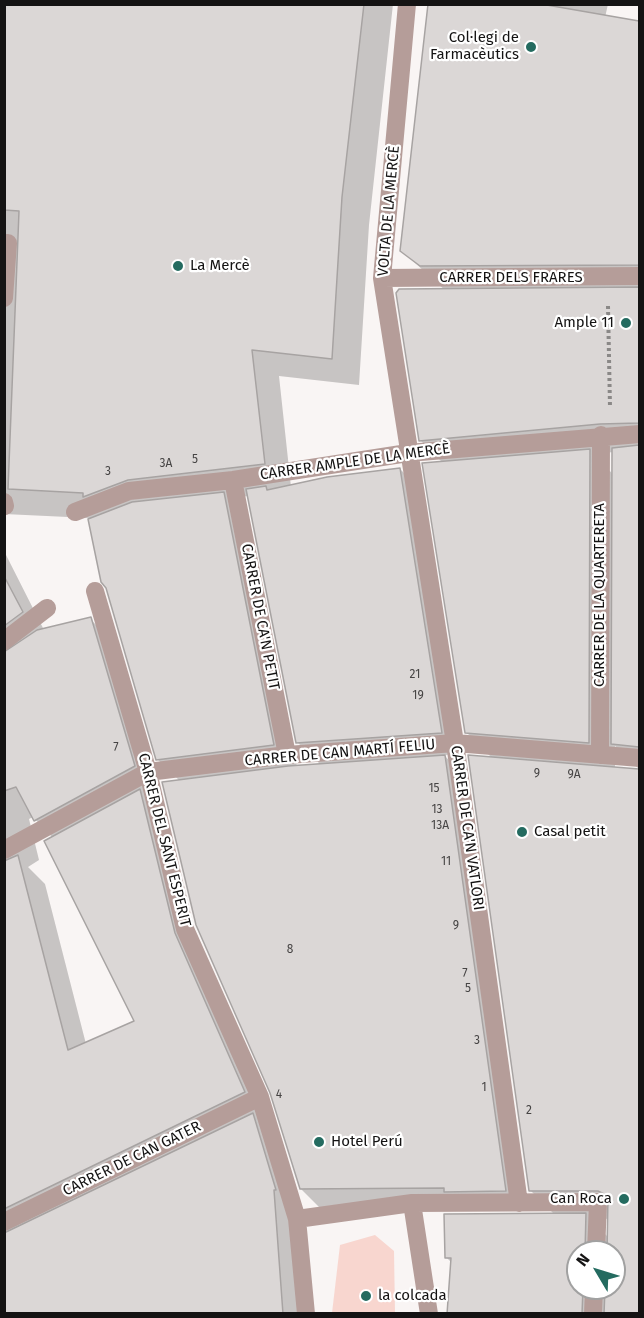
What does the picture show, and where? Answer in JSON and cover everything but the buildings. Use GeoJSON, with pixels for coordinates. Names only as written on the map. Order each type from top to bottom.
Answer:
{"type":"FeatureCollection","features":[{"type":"Feature","properties":{"kind":"street","name":"VOLTA DE LA MERCÈ"},"geometry":{"type":"LineString","coordinates":[[407,4],[382,278],[408,453]]}},
{"type":"Feature","properties":{"kind":"street"},"geometry":{"type":"LineString","coordinates":[[4,243],[8,243],[4,298]]}},
{"type":"Feature","properties":{"kind":"street","name":"CARRER DELS FRARES"},"geometry":{"type":"LineString","coordinates":[[382,278],[639,276]]}},
{"type":"Feature","properties":{"kind":"street","name":"CARRER AMPLE DE LA MERCÈ"},"geometry":{"type":"LineString","coordinates":[[75,512],[129,491],[233,480],[408,453],[639,434]]}},
{"type":"Feature","properties":{"kind":"street","name":"CARRER DE LA QUARTERETA"},"geometry":{"type":"LineString","coordinates":[[600,755],[606,435]]}},
{"type":"Feature","properties":{"kind":"street","name":"CARRER DE CA'N VATLORI"},"geometry":{"type":"LineString","coordinates":[[408,453],[455,743],[519,1203]]}},
{"type":"Feature","properties":{"kind":"street","name":"CARRER DE CA'N PETIT"},"geometry":{"type":"LineString","coordinates":[[233,480],[287,755]]}},
{"type":"Feature","properties":{"kind":"street","name":"CARRER DEL SANT ESPERIT"},"geometry":{"type":"LineString","coordinates":[[95,591],[148,772],[186,929],[260,1097],[297,1219],[306,1314]]}},
{"type":"Feature","properties":{"kind":"street"},"geometry":{"type":"LineString","coordinates":[[4,641],[47,608]]}},
{"type":"Feature","properties":{"kind":"street","name":"CARRER DE CAN MARTÍ FELIU"},"geometry":{"type":"LineString","coordinates":[[148,772],[287,755],[455,743],[639,758]]}},
{"type":"Feature","properties":{"kind":"street"},"geometry":{"type":"LineString","coordinates":[[4,850],[148,772]]}},
{"type":"Feature","properties":{"kind":"street","name":"CARRER DE CAN GATER"},"geometry":{"type":"LineString","coordinates":[[4,1221],[260,1097]]}},
{"type":"Feature","properties":{"kind":"street"},"geometry":{"type":"LineString","coordinates":[[297,1219],[412,1203],[598,1202],[596,1240]]}},
{"type":"Feature","properties":{"kind":"street"},"geometry":{"type":"LineString","coordinates":[[412,1203],[429,1314]]}},
{"type":"Feature","properties":{"kind":"path"},"geometry":{"type":"LineString","coordinates":[[606,435],[608,278]]}},
{"type":"Feature","properties":{"kind":"shaded area"},"geometry":{"type":"Polygon","coordinates":[[[375,1235],[394,1251],[395,1313],[332,1313],[340,1245],[375,1235]]]}},
{"type":"Feature","properties":{"kind":"place","name":"Col·legi de Farmacèutics"},"geometry":{"type":"Point","coordinates":[531,47]}},
{"type":"Feature","properties":{"kind":"place","name":"La Mercè"},"geometry":{"type":"Point","coordinates":[178,266]}},
{"type":"Feature","properties":{"kind":"place","name":"Ample 11"},"geometry":{"type":"Point","coordinates":[626,323]}},
{"type":"Feature","properties":{"kind":"place","name":"Casal petit"},"geometry":{"type":"Point","coordinates":[522,832]}},
{"type":"Feature","properties":{"kind":"place","name":"Hotel Perú"},"geometry":{"type":"Point","coordinates":[319,1142]}},
{"type":"Feature","properties":{"kind":"place","name":"Can Roca"},"geometry":{"type":"Point","coordinates":[624,1199]}},
{"type":"Feature","properties":{"kind":"place","name":"la colcada"},"geometry":{"type":"Point","coordinates":[366,1296]}}]}
